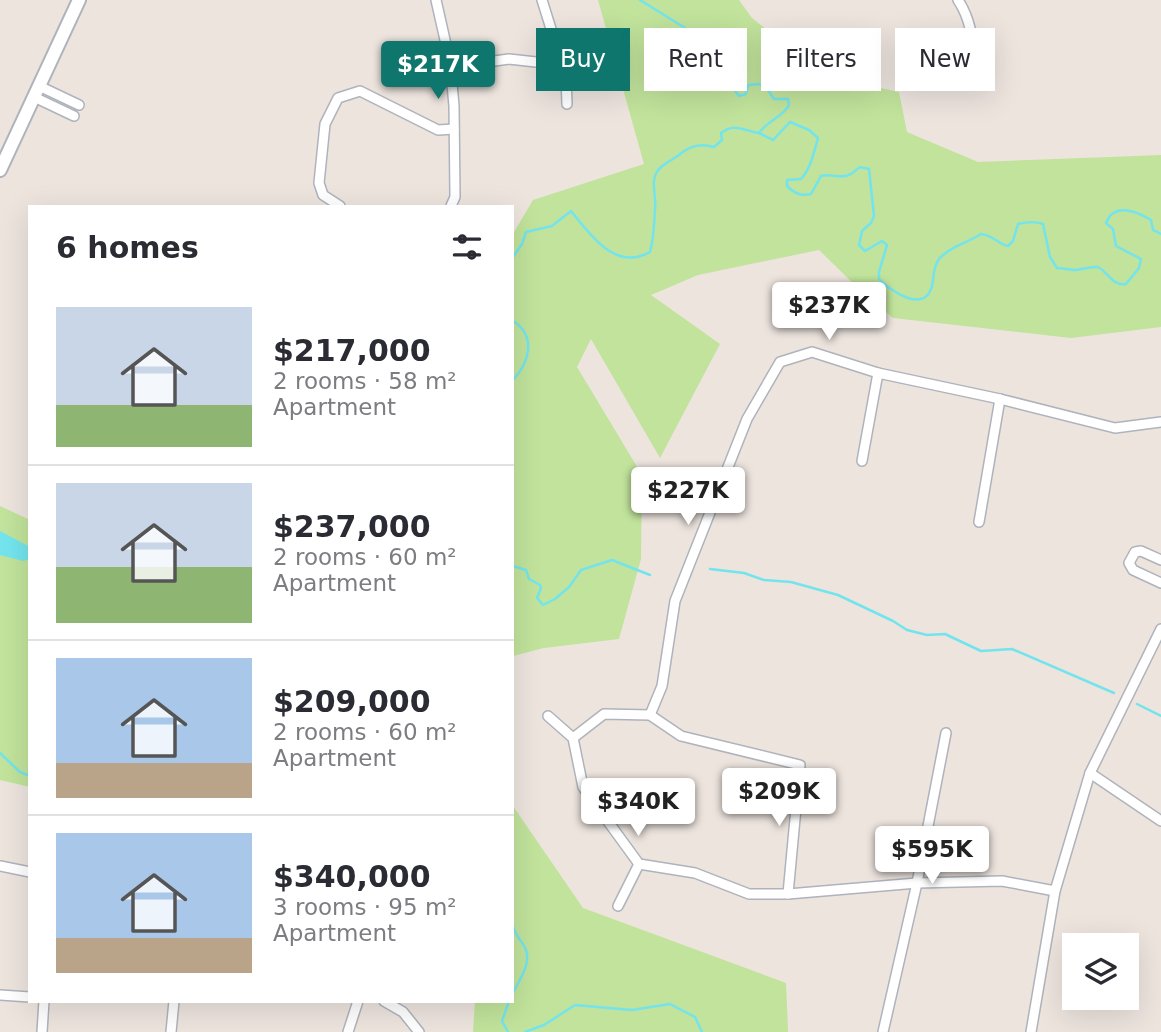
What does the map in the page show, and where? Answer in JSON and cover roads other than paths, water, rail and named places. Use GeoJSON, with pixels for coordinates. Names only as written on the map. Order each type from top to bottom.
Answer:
{"type":"FeatureCollection","features":[{"type":"Feature","properties":{"kind":"main road"},"geometry":{"type":"LineString","coordinates":[[0,170],[79,0]]}},
{"type":"Feature","properties":{"kind":"street"},"geometry":{"type":"LineString","coordinates":[[436,0],[450,67],[455,197],[451,205]]}},
{"type":"Feature","properties":{"kind":"street"},"geometry":{"type":"LineString","coordinates":[[542,0],[551,28]]}},
{"type":"Feature","properties":{"kind":"street"},"geometry":{"type":"LineString","coordinates":[[958,0],[970,28]]}},
{"type":"Feature","properties":{"kind":"street"},"geometry":{"type":"LineString","coordinates":[[450,67],[509,59],[536,62]]}},
{"type":"Feature","properties":{"kind":"street"},"geometry":{"type":"LineString","coordinates":[[567,91],[567,104]]}},
{"type":"Feature","properties":{"kind":"street"},"geometry":{"type":"LineString","coordinates":[[36,92],[79,105]]}},
{"type":"Feature","properties":{"kind":"street"},"geometry":{"type":"LineString","coordinates":[[36,92],[74,116]]}},
{"type":"Feature","properties":{"kind":"street"},"geometry":{"type":"LineString","coordinates":[[338,205],[323,195],[319,183],[325,124],[338,98],[352,92],[360,92],[438,130],[454,129]]}},
{"type":"Feature","properties":{"kind":"street"},"geometry":{"type":"LineString","coordinates":[[650,715],[662,686],[675,601],[747,419],[780,362],[812,352],[878,373],[1000,399],[1115,428],[1161,422]]}},
{"type":"Feature","properties":{"kind":"street"},"geometry":{"type":"LineString","coordinates":[[862,461],[878,373]]}},
{"type":"Feature","properties":{"kind":"street"},"geometry":{"type":"LineString","coordinates":[[979,522],[1000,399]]}},
{"type":"Feature","properties":{"kind":"street"},"geometry":{"type":"LineString","coordinates":[[1161,560],[1141,551],[1135,552],[1129,563],[1133,570],[1161,583]]}},
{"type":"Feature","properties":{"kind":"street"},"geometry":{"type":"LineString","coordinates":[[1031,1032],[1055,891],[1090,773],[1161,629]]}},
{"type":"Feature","properties":{"kind":"street"},"geometry":{"type":"LineString","coordinates":[[573,738],[604,714],[650,715],[681,736],[800,765],[788,894]]}},
{"type":"Feature","properties":{"kind":"street"},"geometry":{"type":"LineString","coordinates":[[548,716],[573,738],[583,787],[639,864],[695,873],[749,894],[788,894],[917,883],[1002,881],[1055,891]]}},
{"type":"Feature","properties":{"kind":"street"},"geometry":{"type":"LineString","coordinates":[[883,1032],[917,883],[946,733]]}},
{"type":"Feature","properties":{"kind":"street"},"geometry":{"type":"LineString","coordinates":[[1090,773],[1161,821]]}},
{"type":"Feature","properties":{"kind":"street"},"geometry":{"type":"LineString","coordinates":[[618,906],[639,864]]}},
{"type":"Feature","properties":{"kind":"street"},"geometry":{"type":"LineString","coordinates":[[0,866],[28,872]]}},
{"type":"Feature","properties":{"kind":"street"},"geometry":{"type":"LineString","coordinates":[[0,995],[28,997]]}},
{"type":"Feature","properties":{"kind":"street"},"geometry":{"type":"LineString","coordinates":[[42,1032],[44,1003]]}},
{"type":"Feature","properties":{"kind":"street"},"geometry":{"type":"LineString","coordinates":[[172,1032],[174,1003]]}},
{"type":"Feature","properties":{"kind":"street"},"geometry":{"type":"LineString","coordinates":[[348,1032],[357,1003]]}},
{"type":"Feature","properties":{"kind":"street"},"geometry":{"type":"LineString","coordinates":[[387,1003],[403,1012],[419,1032]]}},
{"type":"Feature","properties":{"kind":"water"},"geometry":{"type":"Polygon","coordinates":[[[0,531],[28,546],[28,560],[23,561],[0,555],[0,531]]]}},
{"type":"Feature","properties":{"kind":"waterway"},"geometry":{"type":"LineString","coordinates":[[514,256],[526,232],[552,226],[571,211],[604,248],[615,254],[637,257],[650,252],[655,204],[654,182],[661,167],[691,147],[714,147],[722,140],[721,133],[731,128],[759,133],[789,105],[788,99],[774,99],[768,90],[759,84],[748,85],[746,94],[739,96],[725,73],[735,45],[723,35],[698,36],[640,0]]}},
{"type":"Feature","properties":{"kind":"waterway"},"geometry":{"type":"LineString","coordinates":[[759,133],[773,140],[790,122],[809,130],[818,138],[812,160],[804,175],[801,179],[787,180],[787,186],[798,194],[811,194],[821,176],[844,176],[860,167],[869,169],[874,216],[862,231],[859,245],[865,251],[882,241],[887,245],[879,279],[898,294],[907,297],[922,299],[928,294],[937,262],[949,251],[981,234],[1008,246],[1013,241],[1018,224],[1043,224],[1050,257],[1057,268],[1075,270],[1098,267],[1121,284],[1126,284],[1139,268],[1141,259],[1116,246],[1113,229],[1106,223],[1110,216],[1120,210],[1132,211],[1151,220],[1153,230],[1161,234]]}},
{"type":"Feature","properties":{"kind":"waterway"},"geometry":{"type":"LineString","coordinates":[[514,322],[521,327],[528,342],[523,366],[514,379]]}},
{"type":"Feature","properties":{"kind":"waterway"},"geometry":{"type":"LineString","coordinates":[[514,566],[526,570],[529,579],[540,585],[537,598],[543,605],[569,587],[581,570],[612,560],[650,575]]}},
{"type":"Feature","properties":{"kind":"waterway"},"geometry":{"type":"LineString","coordinates":[[710,569],[744,573],[764,580],[791,582],[838,595],[907,630],[927,635],[945,634],[981,651],[1012,649],[1114,693]]}},
{"type":"Feature","properties":{"kind":"waterway"},"geometry":{"type":"LineString","coordinates":[[1137,704],[1161,716]]}},
{"type":"Feature","properties":{"kind":"waterway"},"geometry":{"type":"LineString","coordinates":[[0,753],[20,772],[28,775]]}},
{"type":"Feature","properties":{"kind":"waterway"},"geometry":{"type":"LineString","coordinates":[[514,928],[527,956],[524,972],[514,991]]}},
{"type":"Feature","properties":{"kind":"waterway"},"geometry":{"type":"LineString","coordinates":[[508,1003],[502,1021],[508,1032]]}},
{"type":"Feature","properties":{"kind":"waterway"},"geometry":{"type":"LineString","coordinates":[[525,1032],[544,1025],[575,1005],[632,1010],[670,1004],[695,1017],[702,1032]]}}]}
